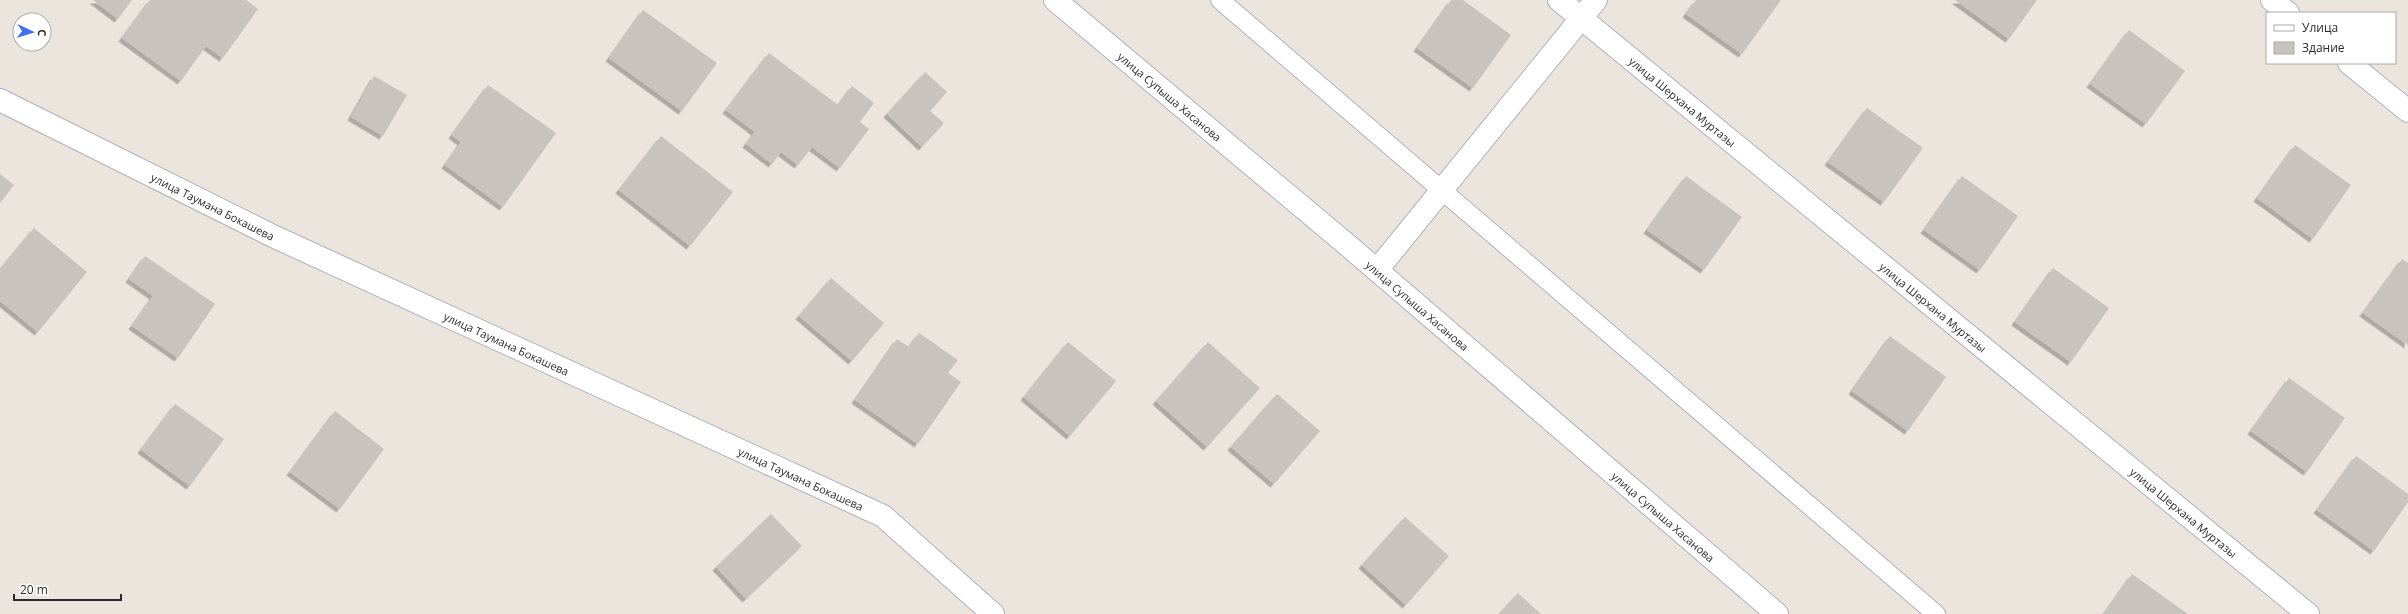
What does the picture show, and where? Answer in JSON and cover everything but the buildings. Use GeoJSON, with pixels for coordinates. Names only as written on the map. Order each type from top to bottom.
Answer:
{"type":"FeatureCollection","features":[{"type":"Feature","properties":{"kind":"street","name":"улица Супыша Хасанова"},"geometry":{"type":"LineString","coordinates":[[1055,0],[1377,270],[1777,614]]}},
{"type":"Feature","properties":{"kind":"street","name":"улица Шерхана Муртазы"},"geometry":{"type":"LineString","coordinates":[[1559,0],[2308,614]]}},
{"type":"Feature","properties":{"kind":"street"},"geometry":{"type":"LineString","coordinates":[[1377,270],[1596,0]]}},
{"type":"Feature","properties":{"kind":"street"},"geometry":{"type":"LineString","coordinates":[[2272,0],[2287,12]]}},
{"type":"Feature","properties":{"kind":"street"},"geometry":{"type":"LineString","coordinates":[[2350,64],[2408,111]]}},
{"type":"Feature","properties":{"kind":"street","name":"улица Таумана Бокашева"},"geometry":{"type":"LineString","coordinates":[[0,100],[275,237],[882,516],[993,614]]}},
{"type":"Feature","properties":{"kind":"lane"},"geometry":{"type":"LineString","coordinates":[[1220,0],[1936,614]]}}]}
